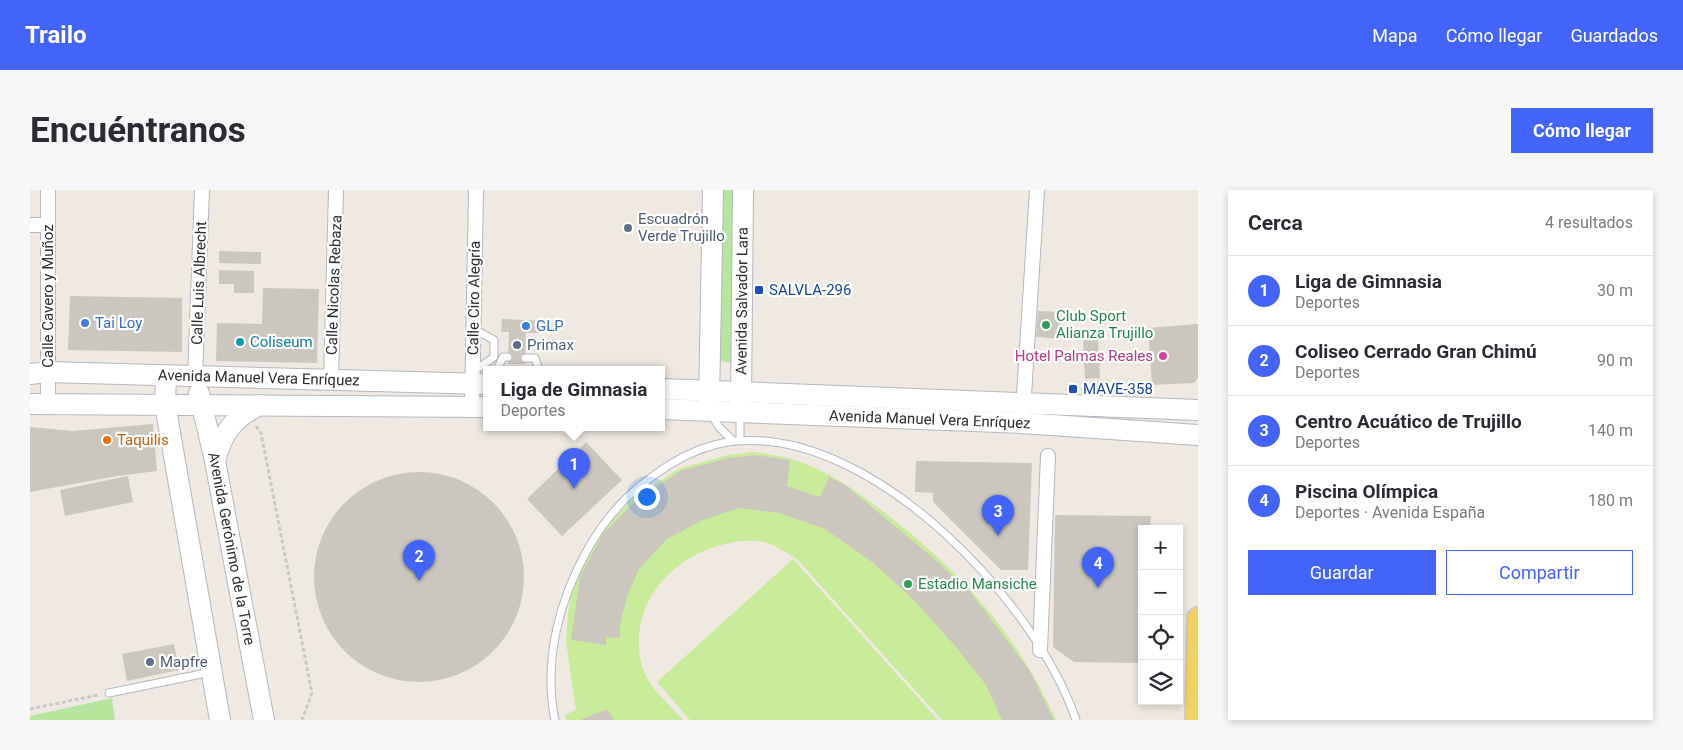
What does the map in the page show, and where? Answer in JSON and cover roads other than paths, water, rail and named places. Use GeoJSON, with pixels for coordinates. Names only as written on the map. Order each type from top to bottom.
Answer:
{"type":"FeatureCollection","features":[{"type":"Feature","properties":{"kind":"main road","name":"Avenida Salvador Lara"},"geometry":{"type":"LineString","coordinates":[[709,400],[712,190]]}},
{"type":"Feature","properties":{"kind":"main road","name":"Avenida Salvador Lara"},"geometry":{"type":"LineString","coordinates":[[741,401],[743,190]]}},
{"type":"Feature","properties":{"kind":"main road","name":"Avenida Manuel Vera Enríquez"},"geometry":{"type":"LineString","coordinates":[[39,373],[331,380],[477,380]]}},
{"type":"Feature","properties":{"kind":"main road"},"geometry":{"type":"LineString","coordinates":[[166,376],[165,404],[220,720]]}},
{"type":"Feature","properties":{"kind":"main road","name":"Avenida Gerónimo de la Torre"},"geometry":{"type":"LineString","coordinates":[[195,377],[215,461],[264,720]]}},
{"type":"Feature","properties":{"kind":"main road","name":"Avenida Manuel Vera Enríquez"},"geometry":{"type":"LineString","coordinates":[[665,390],[709,400],[1023,402],[1198,410]]}},
{"type":"Feature","properties":{"kind":"main road","name":"Avenida Manuel Vera Enríquez"},"geometry":{"type":"LineString","coordinates":[[665,408],[709,400]]}},
{"type":"Feature","properties":{"kind":"main road","name":"Avenida Manuel Vera Enríquez"},"geometry":{"type":"LineString","coordinates":[[741,401],[1198,435]]}},
{"type":"Feature","properties":{"kind":"main road","name":"Avenida Manuel Vera Enríquez"},"geometry":{"type":"LineString","coordinates":[[39,403],[202,405],[252,409],[480,407]]}},
{"type":"Feature","properties":{"kind":"main road"},"geometry":{"type":"LineString","coordinates":[[215,461],[220,442],[230,425],[252,409]]}},
{"type":"Feature","properties":{"kind":"main road"},"geometry":{"type":"LineString","coordinates":[[1196,720],[1198,618]]}},
{"type":"Feature","properties":{"kind":"street","name":"Calle Cavero y Muñoz"},"geometry":{"type":"LineString","coordinates":[[39,403],[48,190]]}},
{"type":"Feature","properties":{"kind":"street","name":"Calle Luis Albrecht"},"geometry":{"type":"LineString","coordinates":[[195,377],[202,190]]}},
{"type":"Feature","properties":{"kind":"street","name":"Calle Nicolas Rebaza"},"geometry":{"type":"LineString","coordinates":[[331,380],[336,190]]}},
{"type":"Feature","properties":{"kind":"street","name":"Calle Ciro Alegría"},"geometry":{"type":"LineString","coordinates":[[476,190],[473,328],[480,407]]}},
{"type":"Feature","properties":{"kind":"street"},"geometry":{"type":"LineString","coordinates":[[1022,423],[1037,190]]}},
{"type":"Feature","properties":{"kind":"street"},"geometry":{"type":"LineString","coordinates":[[30,225],[47,226]]}},
{"type":"Feature","properties":{"kind":"street"},"geometry":{"type":"LineString","coordinates":[[1040,650],[1048,456]]}},
{"type":"Feature","properties":{"kind":"lane"},"geometry":{"type":"LineString","coordinates":[[473,328],[494,340],[494,358],[488,366]]}},
{"type":"Feature","properties":{"kind":"lane"},"geometry":{"type":"LineString","coordinates":[[494,358],[506,358],[500,366]]}},
{"type":"Feature","properties":{"kind":"lane"},"geometry":{"type":"LineString","coordinates":[[525,358],[535,358],[538,366]]}},
{"type":"Feature","properties":{"kind":"lane"},"geometry":{"type":"LineString","coordinates":[[709,400],[719,427],[736,441]]}},
{"type":"Feature","properties":{"kind":"lane"},"geometry":{"type":"LineString","coordinates":[[736,441],[741,401]]}},
{"type":"Feature","properties":{"kind":"lane"},"geometry":{"type":"LineString","coordinates":[[555,720],[551,680],[556,629],[573,575],[602,524],[664,467],[685,455],[736,441],[758,440],[819,454],[862,473],[899,496],[938,526],[989,580],[1019,618],[1066,693],[1076,720]]}},
{"type":"Feature","properties":{"kind":"lane"},"geometry":{"type":"LineString","coordinates":[[109,693],[211,672]]}},
{"type":"Feature","properties":{"kind":"place","name":"Escuadrón Verde Trujillo"},"geometry":{"type":"Point","coordinates":[628,228]}},
{"type":"Feature","properties":{"kind":"place","name":"SALVLA-296"},"geometry":{"type":"Point","coordinates":[759,290]}},
{"type":"Feature","properties":{"kind":"place","name":"Tai Loy"},"geometry":{"type":"Point","coordinates":[85,323]}},
{"type":"Feature","properties":{"kind":"place","name":"Club Sport Alianza Trujillo"},"geometry":{"type":"Point","coordinates":[1046,325]}},
{"type":"Feature","properties":{"kind":"place","name":"GLP"},"geometry":{"type":"Point","coordinates":[526,326]}},
{"type":"Feature","properties":{"kind":"place","name":"Coliseum"},"geometry":{"type":"Point","coordinates":[240,342]}},
{"type":"Feature","properties":{"kind":"place","name":"Primax"},"geometry":{"type":"Point","coordinates":[517,345]}},
{"type":"Feature","properties":{"kind":"place","name":"Hotel Palmas Reales"},"geometry":{"type":"Point","coordinates":[1163,356]}},
{"type":"Feature","properties":{"kind":"place","name":"MAVE-358"},"geometry":{"type":"Point","coordinates":[1073,389]}},
{"type":"Feature","properties":{"kind":"place","name":"Taquilis"},"geometry":{"type":"Point","coordinates":[107,440]}},
{"type":"Feature","properties":{"kind":"place","name":"Liga de Gimnasia"},"geometry":{"type":"Point","coordinates":[574,489]}},
{"type":"Feature","properties":{"kind":"place","name":"Centro Acuático de Trujillo"},"geometry":{"type":"Point","coordinates":[998,536]}},
{"type":"Feature","properties":{"kind":"place","name":"Coliseo Cerrado Gran Chimú"},"geometry":{"type":"Point","coordinates":[419,581]}},
{"type":"Feature","properties":{"kind":"place","name":"Estadio Mansiche"},"geometry":{"type":"Point","coordinates":[908,584]}},
{"type":"Feature","properties":{"kind":"place","name":"Piscina Olímpica"},"geometry":{"type":"Point","coordinates":[1098,588]}},
{"type":"Feature","properties":{"kind":"place","name":"Mapfre"},"geometry":{"type":"Point","coordinates":[150,662]}}]}
